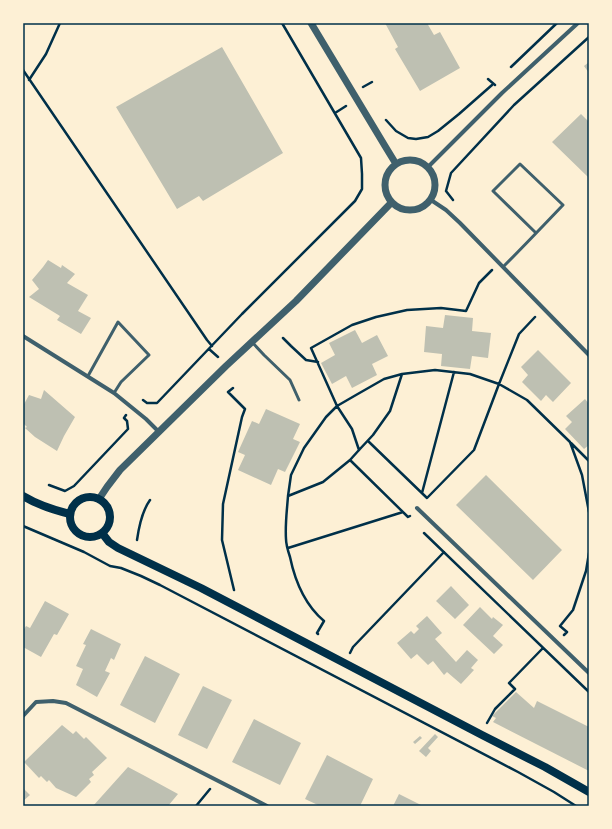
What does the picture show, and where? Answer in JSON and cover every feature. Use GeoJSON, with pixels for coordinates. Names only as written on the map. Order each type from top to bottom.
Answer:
{"type":"FeatureCollection","features":[{"type":"Feature","properties":{"kind":"main road"},"geometry":{"type":"LineString","coordinates":[[23,496],[41,505],[70,514]]}},
{"type":"Feature","properties":{"kind":"main road"},"geometry":{"type":"LineString","coordinates":[[87,497],[99,499],[108,509],[110,515],[109,522],[102,533],[89,538],[82,536],[72,527],[70,514],[72,508],[75,503],[87,497]]}},
{"type":"Feature","properties":{"kind":"main road"},"geometry":{"type":"LineString","coordinates":[[102,533],[109,542],[118,548],[201,588],[344,664],[545,767],[589,792]]}},
{"type":"Feature","properties":{"kind":"street"},"geometry":{"type":"LineString","coordinates":[[311,23],[396,164]]}},
{"type":"Feature","properties":{"kind":"street"},"geometry":{"type":"LineString","coordinates":[[428,167],[502,93],[578,23]]}},
{"type":"Feature","properties":{"kind":"street"},"geometry":{"type":"LineString","coordinates":[[404,160],[421,162],[428,167],[435,179],[436,187],[431,200],[416,210],[408,211],[399,208],[392,203],[387,197],[384,182],[390,169],[404,160]]}},
{"type":"Feature","properties":{"kind":"street"},"geometry":{"type":"LineString","coordinates":[[431,200],[446,210],[589,355]]}},
{"type":"Feature","properties":{"kind":"street"},"geometry":{"type":"LineString","coordinates":[[99,499],[120,470],[226,366],[296,301],[392,203]]}},
{"type":"Feature","properties":{"kind":"street"},"geometry":{"type":"LineString","coordinates":[[23,336],[114,393],[146,419],[159,432]]}},
{"type":"Feature","properties":{"kind":"street"},"geometry":{"type":"LineString","coordinates":[[417,508],[589,673]]}},
{"type":"Feature","properties":{"kind":"street"},"geometry":{"type":"LineString","coordinates":[[23,716],[36,702],[66,702],[267,806]]}},
{"type":"Feature","properties":{"kind":"lane"},"geometry":{"type":"LineString","coordinates":[[503,267],[563,206],[520,164],[493,191],[536,233]]}},
{"type":"Feature","properties":{"kind":"lane"},"geometry":{"type":"LineString","coordinates":[[88,376],[118,322],[149,355],[121,382],[114,393]]}},
{"type":"Feature","properties":{"kind":"lane"},"geometry":{"type":"LineString","coordinates":[[252,342],[290,380],[299,400]]}},
{"type":"Feature","properties":{"kind":"path"},"geometry":{"type":"LineString","coordinates":[[29,80],[46,54],[60,23]]}},
{"type":"Feature","properties":{"kind":"path"},"geometry":{"type":"LineString","coordinates":[[141,398],[147,403],[157,403],[242,314],[355,201],[362,190],[361,158],[282,23]]}},
{"type":"Feature","properties":{"kind":"path"},"geometry":{"type":"LineString","coordinates":[[509,69],[557,23]]}},
{"type":"Feature","properties":{"kind":"path"},"geometry":{"type":"LineString","coordinates":[[454,202],[446,191],[451,173],[514,105],[589,37]]}},
{"type":"Feature","properties":{"kind":"path"},"geometry":{"type":"LineString","coordinates":[[23,70],[212,346]]}},
{"type":"Feature","properties":{"kind":"path"},"geometry":{"type":"LineString","coordinates":[[382,116],[396,131],[408,138],[416,139],[428,136],[438,131],[459,114],[498,79]]}},
{"type":"Feature","properties":{"kind":"path"},"geometry":{"type":"LineString","coordinates":[[360,450],[352,429],[337,406],[311,348],[352,325],[376,317],[407,310],[440,308],[466,311],[478,283],[499,263]]}},
{"type":"Feature","properties":{"kind":"path"},"geometry":{"type":"LineString","coordinates":[[350,460],[408,517],[474,450],[519,334],[535,317]]}},
{"type":"Feature","properties":{"kind":"path"},"geometry":{"type":"LineString","coordinates":[[283,338],[306,360],[318,363]]}},
{"type":"Feature","properties":{"kind":"path"},"geometry":{"type":"LineString","coordinates":[[210,349],[219,359]]}},
{"type":"Feature","properties":{"kind":"path"},"geometry":{"type":"LineString","coordinates":[[317,633],[324,620],[315,613],[300,590],[293,571],[286,540],[286,515],[291,475],[304,448],[326,417],[337,406],[384,379],[402,374],[435,370],[470,374],[499,384],[527,400],[589,461]]}},
{"type":"Feature","properties":{"kind":"path"},"geometry":{"type":"LineString","coordinates":[[422,493],[454,372]]}},
{"type":"Feature","properties":{"kind":"path"},"geometry":{"type":"LineString","coordinates":[[288,496],[322,482],[350,460],[360,450],[390,411],[402,374]]}},
{"type":"Feature","properties":{"kind":"path"},"geometry":{"type":"LineString","coordinates":[[233,388],[228,392],[245,409],[223,504],[222,540],[234,591]]}},
{"type":"Feature","properties":{"kind":"path"},"geometry":{"type":"LineString","coordinates":[[49,485],[65,491],[74,486],[128,429],[127,421],[124,418]]}},
{"type":"Feature","properties":{"kind":"path"},"geometry":{"type":"LineString","coordinates":[[368,441],[427,498]]}},
{"type":"Feature","properties":{"kind":"path"},"geometry":{"type":"LineString","coordinates":[[570,442],[582,475],[589,512]]}},
{"type":"Feature","properties":{"kind":"path"},"geometry":{"type":"LineString","coordinates":[[136,540],[146,505],[150,500]]}},
{"type":"Feature","properties":{"kind":"path"},"geometry":{"type":"LineString","coordinates":[[288,548],[403,512]]}},
{"type":"Feature","properties":{"kind":"path"},"geometry":{"type":"LineString","coordinates":[[23,526],[84,552],[110,566],[134,573],[160,586],[518,772],[576,806]]}},
{"type":"Feature","properties":{"kind":"path"},"geometry":{"type":"LineString","coordinates":[[424,532],[589,692]]}},
{"type":"Feature","properties":{"kind":"path"},"geometry":{"type":"LineString","coordinates":[[344,664],[353,647],[444,552]]}},
{"type":"Feature","properties":{"kind":"path"},"geometry":{"type":"LineString","coordinates":[[557,642],[567,632],[560,626],[572,610],[586,571],[589,553]]}},
{"type":"Feature","properties":{"kind":"path"},"geometry":{"type":"LineString","coordinates":[[487,723],[495,709],[515,689],[509,683],[543,648]]}},
{"type":"Feature","properties":{"kind":"path"},"geometry":{"type":"LineString","coordinates":[[196,806],[216,780]]}},
{"type":"Feature","properties":{"kind":"building"},"geometry":{"type":"Polygon","coordinates":[[[385,23],[427,23],[434,35],[440,32],[460,68],[420,91],[395,49],[398,47],[385,23]]]}},
{"type":"Feature","properties":{"kind":"building"},"geometry":{"type":"Polygon","coordinates":[[[222,47],[283,153],[203,201],[199,196],[177,209],[116,107],[222,47]]]}},
{"type":"Feature","properties":{"kind":"building"},"geometry":{"type":"Polygon","coordinates":[[[589,62],[589,73],[584,66],[589,62]]]}},
{"type":"Feature","properties":{"kind":"building"},"geometry":{"type":"Polygon","coordinates":[[[581,114],[589,122],[589,178],[552,142],[581,114]]]}},
{"type":"Feature","properties":{"kind":"building"},"geometry":{"type":"Polygon","coordinates":[[[48,260],[61,268],[62,265],[75,274],[67,283],[88,295],[78,311],[91,318],[81,334],[57,320],[60,316],[29,297],[39,289],[32,280],[48,260]]]}},
{"type":"Feature","properties":{"kind":"building"},"geometry":{"type":"Polygon","coordinates":[[[445,315],[473,318],[472,331],[491,333],[488,358],[472,356],[470,369],[441,366],[442,354],[424,352],[426,326],[443,328],[445,315]]]}},
{"type":"Feature","properties":{"kind":"building"},"geometry":{"type":"Polygon","coordinates":[[[355,330],[362,343],[377,335],[388,356],[372,364],[377,375],[352,388],[346,376],[332,384],[321,363],[335,355],[329,343],[355,330]]]}},
{"type":"Feature","properties":{"kind":"building"},"geometry":{"type":"Polygon","coordinates":[[[538,350],[571,383],[553,402],[546,395],[541,401],[522,382],[528,375],[521,367],[538,350]]]}},
{"type":"Feature","properties":{"kind":"building"},"geometry":{"type":"Polygon","coordinates":[[[44,390],[75,417],[57,451],[35,437],[25,428],[27,427],[23,423],[23,406],[29,395],[41,399],[44,390]]]}},
{"type":"Feature","properties":{"kind":"building"},"geometry":{"type":"Polygon","coordinates":[[[585,399],[589,404],[589,445],[584,449],[565,429],[572,422],[566,416],[585,399]]]}},
{"type":"Feature","properties":{"kind":"building"},"geometry":{"type":"Polygon","coordinates":[[[266,409],[300,424],[293,439],[300,442],[285,472],[278,469],[271,485],[238,470],[245,455],[238,452],[252,421],[259,424],[266,409]]]}},
{"type":"Feature","properties":{"kind":"building"},"geometry":{"type":"Polygon","coordinates":[[[486,475],[562,550],[533,580],[456,505],[486,475]]]}},
{"type":"Feature","properties":{"kind":"building"},"geometry":{"type":"Polygon","coordinates":[[[451,586],[469,605],[455,619],[436,601],[451,586]]]}},
{"type":"Feature","properties":{"kind":"building"},"geometry":{"type":"Polygon","coordinates":[[[45,601],[69,614],[57,635],[54,634],[41,657],[23,647],[23,631],[26,626],[30,628],[45,601]]]}},
{"type":"Feature","properties":{"kind":"building"},"geometry":{"type":"Polygon","coordinates":[[[480,607],[492,619],[493,617],[503,625],[493,636],[503,645],[494,654],[463,625],[480,607]]]}},
{"type":"Feature","properties":{"kind":"building"},"geometry":{"type":"Polygon","coordinates":[[[427,616],[442,633],[435,639],[456,662],[467,650],[478,660],[471,668],[474,670],[461,684],[447,672],[444,675],[433,661],[428,665],[417,654],[411,659],[397,643],[411,631],[414,634],[419,629],[416,626],[427,616]]]}},
{"type":"Feature","properties":{"kind":"building"},"geometry":{"type":"Polygon","coordinates":[[[91,629],[121,644],[114,660],[111,658],[105,671],[110,673],[97,697],[76,685],[83,669],[76,666],[86,645],[83,644],[91,629]]]}},
{"type":"Feature","properties":{"kind":"building"},"geometry":{"type":"Polygon","coordinates":[[[145,656],[180,674],[155,723],[120,705],[145,656]]]}},
{"type":"Feature","properties":{"kind":"building"},"geometry":{"type":"Polygon","coordinates":[[[203,686],[232,700],[207,749],[178,735],[203,686]]]}},
{"type":"Feature","properties":{"kind":"building"},"geometry":{"type":"Polygon","coordinates":[[[516,692],[534,708],[537,701],[589,727],[589,771],[493,722],[496,718],[492,716],[516,692]]]}},
{"type":"Feature","properties":{"kind":"building"},"geometry":{"type":"Polygon","coordinates":[[[254,719],[301,743],[280,785],[232,762],[254,719]]]}},
{"type":"Feature","properties":{"kind":"building"},"geometry":{"type":"Polygon","coordinates":[[[62,725],[73,734],[76,731],[84,739],[86,737],[107,758],[92,772],[94,775],[89,779],[91,782],[76,797],[56,788],[49,780],[47,782],[41,776],[39,778],[24,762],[62,725]]]}},
{"type":"Feature","properties":{"kind":"building"},"geometry":{"type":"Polygon","coordinates":[[[435,734],[438,737],[428,748],[431,751],[426,757],[419,751],[435,734]]]}},
{"type":"Feature","properties":{"kind":"building"},"geometry":{"type":"Polygon","coordinates":[[[420,736],[422,738],[415,744],[413,742],[420,736]]]}},
{"type":"Feature","properties":{"kind":"building"},"geometry":{"type":"Polygon","coordinates":[[[327,755],[373,779],[360,806],[320,806],[305,799],[327,755]]]}},
{"type":"Feature","properties":{"kind":"building"},"geometry":{"type":"Polygon","coordinates":[[[128,767],[178,794],[168,806],[93,806],[128,767]]]}},
{"type":"Feature","properties":{"kind":"building"},"geometry":{"type":"Polygon","coordinates":[[[23,788],[30,795],[23,801],[23,788]]]}},
{"type":"Feature","properties":{"kind":"building"},"geometry":{"type":"Polygon","coordinates":[[[399,794],[423,806],[393,806],[399,794]]]}}]}
